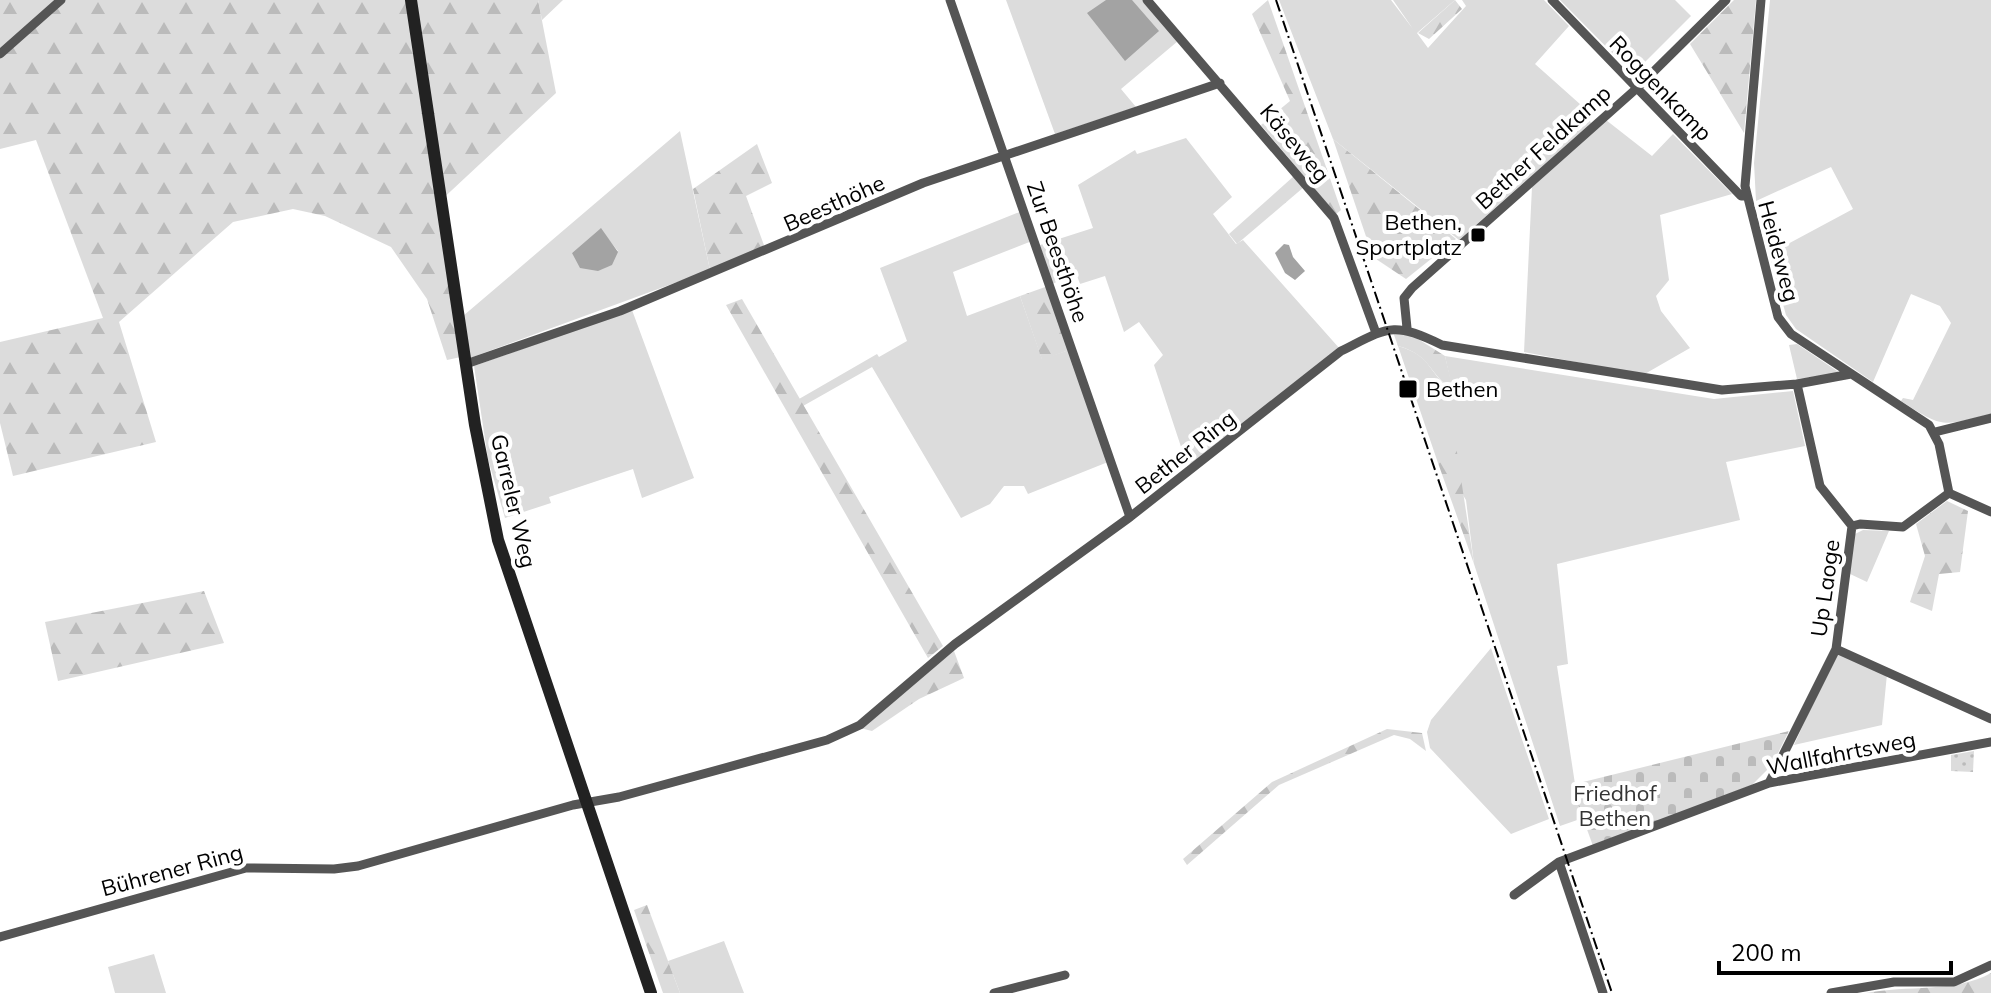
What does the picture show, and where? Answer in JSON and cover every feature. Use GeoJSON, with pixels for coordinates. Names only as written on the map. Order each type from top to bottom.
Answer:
{"type":"FeatureCollection","features":[{"type":"Feature","properties":{"kind":"street"},"geometry":{"type":"LineString","coordinates":[[0,54],[61,0]]}},
{"type":"Feature","properties":{"kind":"street","name":"Garreler Weg"},"geometry":{"type":"LineString","coordinates":[[411,0],[466,364],[498,540],[651,993]]}},
{"type":"Feature","properties":{"kind":"street","name":"Zur Beesthöhe"},"geometry":{"type":"LineString","coordinates":[[950,0],[1130,517]]}},
{"type":"Feature","properties":{"kind":"street","name":"Käseweg"},"geometry":{"type":"LineString","coordinates":[[1147,0],[1334,218],[1376,333]]}},
{"type":"Feature","properties":{"kind":"street","name":"Roggenkamp"},"geometry":{"type":"LineString","coordinates":[[1552,0],[1741,196],[1746,196]]}},
{"type":"Feature","properties":{"kind":"street","name":"Bether Feldkamp"},"geometry":{"type":"LineString","coordinates":[[1407,328],[1404,298],[1412,288],[1636,89],[1726,0]]}},
{"type":"Feature","properties":{"kind":"street","name":"Heideweg"},"geometry":{"type":"LineString","coordinates":[[1761,0],[1745,163],[1746,196],[1784,328],[1935,432]]}},
{"type":"Feature","properties":{"kind":"street","name":"Beesthöhe"},"geometry":{"type":"LineString","coordinates":[[466,364],[620,311],[923,183],[1220,83]]}},
{"type":"Feature","properties":{"kind":"street"},"geometry":{"type":"LineString","coordinates":[[1407,328],[1442,345],[1661,383],[1722,390],[1797,384],[1851,374]]}},
{"type":"Feature","properties":{"kind":"street","name":"Bether Ring"},"geometry":{"type":"LineString","coordinates":[[587,803],[827,740],[860,725],[955,644],[1130,517],[1341,351],[1376,333],[1407,328]]}},
{"type":"Feature","properties":{"kind":"street","name":"Up Laoge"},"geometry":{"type":"LineString","coordinates":[[1769,783],[1836,649],[1852,526],[1820,486],[1797,384]]}},
{"type":"Feature","properties":{"kind":"street"},"geometry":{"type":"LineString","coordinates":[[1991,418],[1935,432],[1949,493],[1991,512]]}},
{"type":"Feature","properties":{"kind":"street","name":"Up Laoge"},"geometry":{"type":"LineString","coordinates":[[1852,526],[1903,527],[1949,493]]}},
{"type":"Feature","properties":{"kind":"street"},"geometry":{"type":"LineString","coordinates":[[1836,649],[1991,719]]}},
{"type":"Feature","properties":{"kind":"street","name":"Wallfahrtsweg"},"geometry":{"type":"LineString","coordinates":[[1514,895],[1559,862],[1769,783],[1991,742]]}},
{"type":"Feature","properties":{"kind":"street","name":"Bührener Ring"},"geometry":{"type":"LineString","coordinates":[[0,937],[218,873],[265,865],[334,869],[358,866],[587,803]]}},
{"type":"Feature","properties":{"kind":"street"},"geometry":{"type":"LineString","coordinates":[[1559,862],[1603,993]]}},
{"type":"Feature","properties":{"kind":"street"},"geometry":{"type":"LineString","coordinates":[[1831,993],[1894,982],[1954,982],[1991,965]]}},
{"type":"Feature","properties":{"kind":"street"},"geometry":{"type":"LineString","coordinates":[[994,993],[1065,975]]}},
{"type":"Feature","properties":{"kind":"green space"},"geometry":{"type":"Polygon","coordinates":[[[0,0],[538,0],[556,93],[437,204],[461,357],[447,360],[427,299],[391,247],[325,216],[293,209],[233,222],[119,322],[156,442],[13,476],[0,423],[0,342],[103,318],[36,140],[0,149],[0,0]]]}},
{"type":"Feature","properties":{"kind":"green space"},"geometry":{"type":"Polygon","coordinates":[[[538,0],[563,0],[542,20],[538,0]]]}},
{"type":"Feature","properties":{"kind":"green space"},"geometry":{"type":"Polygon","coordinates":[[[1006,0],[1143,0],[1178,41],[1121,89],[1136,107],[1055,134],[1006,0]]]}},
{"type":"Feature","properties":{"kind":"green space"},"geometry":{"type":"Polygon","coordinates":[[[1268,0],[1341,210],[1336,214],[1261,125],[1290,101],[1252,14],[1268,0]]]}},
{"type":"Feature","properties":{"kind":"green space"},"geometry":{"type":"Polygon","coordinates":[[[1279,0],[1391,0],[1413,29],[1393,0],[1455,0],[1417,33],[1428,48],[1466,6],[1462,0],[1544,0],[1569,26],[1535,64],[1581,105],[1591,123],[1459,240],[1333,139],[1279,0]]]}},
{"type":"Feature","properties":{"kind":"green space"},"geometry":{"type":"Polygon","coordinates":[[[1455,0],[1462,9],[1429,39],[1418,33],[1455,0]]]}},
{"type":"Feature","properties":{"kind":"green space"},"geometry":{"type":"Polygon","coordinates":[[[1560,0],[1675,0],[1691,16],[1633,74],[1560,0]]]}},
{"type":"Feature","properties":{"kind":"green space"},"geometry":{"type":"Polygon","coordinates":[[[1734,0],[1756,0],[1744,133],[1690,44],[1734,0]]]}},
{"type":"Feature","properties":{"kind":"green space"},"geometry":{"type":"Polygon","coordinates":[[[1770,0],[1991,0],[1991,414],[1952,423],[1935,421],[1901,401],[1903,398],[1913,400],[1951,323],[1940,306],[1911,294],[1873,382],[1796,329],[1786,315],[1769,254],[1853,209],[1831,167],[1756,201],[1754,163],[1770,0]]]}},
{"type":"Feature","properties":{"kind":"green space"},"geometry":{"type":"Polygon","coordinates":[[[1606,120],[1652,156],[1673,134],[1732,194],[1660,215],[1669,280],[1656,296],[1661,311],[1690,348],[1643,375],[1524,352],[1532,187],[1606,120]]]}},
{"type":"Feature","properties":{"kind":"green space"},"geometry":{"type":"Polygon","coordinates":[[[680,131],[710,270],[470,358],[463,316],[680,131]],[[600,229],[572,253],[618,251],[600,229]]]}},
{"type":"Feature","properties":{"kind":"green space"},"geometry":{"type":"Polygon","coordinates":[[[1186,138],[1232,197],[1213,214],[1236,244],[1243,240],[1340,349],[1188,468],[1154,365],[1163,355],[1139,322],[1124,332],[1105,276],[1080,284],[1076,273],[1052,284],[1040,245],[1093,228],[1078,185],[1135,150],[1137,154],[1186,138]]]}},
{"type":"Feature","properties":{"kind":"green space"},"geometry":{"type":"Polygon","coordinates":[[[1333,139],[1456,239],[1406,279],[1373,257],[1333,139]]]}},
{"type":"Feature","properties":{"kind":"green space"},"geometry":{"type":"Polygon","coordinates":[[[757,144],[772,183],[746,196],[765,248],[710,270],[693,189],[757,144]]]}},
{"type":"Feature","properties":{"kind":"green space"},"geometry":{"type":"Polygon","coordinates":[[[1294,176],[1304,187],[1237,244],[1229,234],[1294,176]]]}},
{"type":"Feature","properties":{"kind":"green space"},"geometry":{"type":"Polygon","coordinates":[[[1022,211],[1032,241],[953,272],[967,316],[1020,296],[1042,359],[1069,350],[1108,462],[1028,494],[1024,486],[1004,486],[990,504],[961,518],[872,367],[803,406],[799,399],[877,354],[879,357],[907,341],[880,268],[1022,211]]]}},
{"type":"Feature","properties":{"kind":"green space"},"geometry":{"type":"Polygon","coordinates":[[[1048,286],[1069,350],[1042,360],[1020,296],[1048,286]]]}},
{"type":"Feature","properties":{"kind":"green space"},"geometry":{"type":"Polygon","coordinates":[[[742,299],[943,646],[928,658],[726,305],[742,299]]]}},
{"type":"Feature","properties":{"kind":"green space"},"geometry":{"type":"Polygon","coordinates":[[[632,310],[694,478],[642,498],[633,469],[549,497],[551,503],[505,518],[488,459],[474,366],[632,310]]]}},
{"type":"Feature","properties":{"kind":"green space"},"geometry":{"type":"Polygon","coordinates":[[[1393,332],[1407,332],[1445,356],[1453,389],[1418,355],[1398,346],[1393,332]]]}},
{"type":"Feature","properties":{"kind":"green space"},"geometry":{"type":"Polygon","coordinates":[[[1797,344],[1840,373],[1797,379],[1789,345],[1797,344]]]}},
{"type":"Feature","properties":{"kind":"green space"},"geometry":{"type":"Polygon","coordinates":[[[1398,346],[1418,355],[1438,378],[1452,388],[1445,356],[1714,399],[1793,391],[1805,446],[1726,462],[1740,520],[1557,564],[1568,664],[1557,666],[1575,784],[1571,785],[1583,818],[1560,826],[1474,564],[1466,500],[1443,463],[1438,463],[1398,346]]]}},
{"type":"Feature","properties":{"kind":"green space"},"geometry":{"type":"Polygon","coordinates":[[[1455,439],[1474,564],[1438,463],[1443,462],[1442,450],[1455,439]]]}},
{"type":"Feature","properties":{"kind":"green space"},"geometry":{"type":"Polygon","coordinates":[[[1947,501],[1968,511],[1960,572],[1939,574],[1932,611],[1910,602],[1925,556],[1916,524],[1947,501]]]}},
{"type":"Feature","properties":{"kind":"green space"},"geometry":{"type":"Polygon","coordinates":[[[1863,530],[1889,531],[1867,582],[1848,573],[1855,534],[1863,530]]]}},
{"type":"Feature","properties":{"kind":"green space"},"geometry":{"type":"Polygon","coordinates":[[[204,591],[224,643],[58,681],[45,622],[204,591]]]}},
{"type":"Feature","properties":{"kind":"green space"},"geometry":{"type":"Polygon","coordinates":[[[1491,648],[1549,819],[1511,834],[1430,748],[1427,732],[1431,720],[1491,648]]]}},
{"type":"Feature","properties":{"kind":"green space"},"geometry":{"type":"Polygon","coordinates":[[[954,651],[964,678],[919,699],[872,731],[860,728],[954,651]]]}},
{"type":"Feature","properties":{"kind":"green space"},"geometry":{"type":"Polygon","coordinates":[[[1837,651],[1887,674],[1882,725],[1794,745],[1837,651]]]}},
{"type":"Feature","properties":{"kind":"green space"},"geometry":{"type":"Polygon","coordinates":[[[1387,729],[1422,733],[1426,751],[1410,739],[1394,735],[1279,785],[1187,865],[1183,859],[1272,782],[1387,729]]]}},
{"type":"Feature","properties":{"kind":"green space","name":"Friedhof Bethen"},"geometry":{"type":"Polygon","coordinates":[[[1789,731],[1772,765],[1752,785],[1593,846],[1571,785],[1789,731]]]}},
{"type":"Feature","properties":{"kind":"green space"},"geometry":{"type":"Polygon","coordinates":[[[1974,751],[1973,772],[1951,771],[1951,755],[1974,751]]]}},
{"type":"Feature","properties":{"kind":"green space"},"geometry":{"type":"Polygon","coordinates":[[[647,905],[680,993],[663,993],[634,910],[647,905]]]}},
{"type":"Feature","properties":{"kind":"green space"},"geometry":{"type":"Polygon","coordinates":[[[724,941],[744,993],[680,993],[668,961],[724,941]]]}},
{"type":"Feature","properties":{"kind":"green space"},"geometry":{"type":"Polygon","coordinates":[[[154,954],[166,993],[115,993],[108,967],[154,954]]]}},
{"type":"Feature","properties":{"kind":"green space"},"geometry":{"type":"Polygon","coordinates":[[[1991,973],[1991,993],[1866,993],[1947,986],[1991,973]]]}},
{"type":"Feature","properties":{"kind":"shaded area"},"geometry":{"type":"Polygon","coordinates":[[[1106,0],[1132,0],[1159,31],[1125,61],[1087,13],[1106,0]]]}},
{"type":"Feature","properties":{"kind":"shaded area"},"geometry":{"type":"Polygon","coordinates":[[[601,228],[618,252],[612,265],[598,271],[580,268],[572,253],[601,228]]]}},
{"type":"Feature","properties":{"kind":"shaded area"},"geometry":{"type":"Polygon","coordinates":[[[1284,244],[1289,245],[1293,257],[1305,271],[1295,280],[1285,273],[1275,253],[1284,244]]]}},
{"type":"Feature","properties":{"kind":"railway"},"geometry":{"type":"LineString","coordinates":[[1276,0],[1612,993]]}},
{"type":"Feature","properties":{"kind":"place","name":"Bethen, Sportplatz"},"geometry":{"type":"Point","coordinates":[1478,235]}},
{"type":"Feature","properties":{"kind":"place","name":"Bethen"},"geometry":{"type":"Point","coordinates":[1408,389]}}]}
